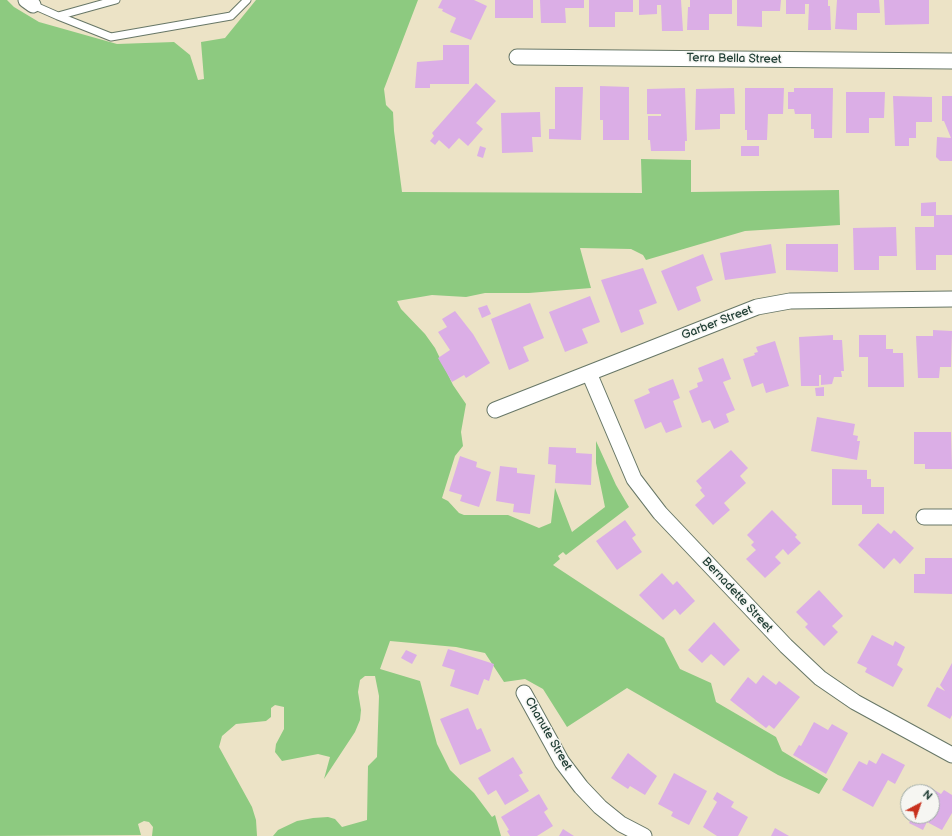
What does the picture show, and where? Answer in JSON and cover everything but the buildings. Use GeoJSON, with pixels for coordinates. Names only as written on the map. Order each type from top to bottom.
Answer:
{"type":"FeatureCollection","features":[{"type":"Feature","properties":{"kind":"street","name":"Terra Bella Street"},"geometry":{"type":"LineString","coordinates":[[517,57],[952,61]]}},
{"type":"Feature","properties":{"kind":"street","name":"Garber Street"},"geometry":{"type":"LineString","coordinates":[[495,410],[757,307],[790,301],[952,299]]}},
{"type":"Feature","properties":{"kind":"street","name":"Bernadette Street"},"geometry":{"type":"LineString","coordinates":[[589,373],[634,479],[660,513],[786,646],[820,678],[855,702],[952,755]]}},
{"type":"Feature","properties":{"kind":"street"},"geometry":{"type":"LineString","coordinates":[[924,517],[952,517]]}},
{"type":"Feature","properties":{"kind":"street","name":"Chanute Street"},"geometry":{"type":"LineString","coordinates":[[524,693],[562,762],[581,787],[600,807],[621,824],[644,836]]}},
{"type":"Feature","properties":{"kind":"lane"},"geometry":{"type":"LineString","coordinates":[[58,16],[116,0]]}},
{"type":"Feature","properties":{"kind":"lane"},"geometry":{"type":"LineString","coordinates":[[31,2],[58,16],[111,37],[231,16],[248,0]]}},
{"type":"Feature","properties":{"kind":"green space"},"geometry":{"type":"Polygon","coordinates":[[[0,0],[7,0],[14,7],[39,22],[117,44],[174,42],[190,55],[198,80],[204,79],[201,42],[225,38],[256,0],[418,0],[384,89],[386,105],[393,112],[402,192],[642,193],[641,159],[691,160],[691,192],[839,190],[840,225],[745,231],[646,260],[643,255],[631,249],[580,248],[591,288],[529,293],[485,293],[466,297],[432,295],[397,301],[401,309],[425,334],[435,348],[453,385],[466,404],[461,432],[463,446],[455,456],[442,498],[448,501],[459,513],[464,515],[508,515],[539,528],[551,523],[555,488],[572,532],[605,507],[596,463],[596,441],[616,485],[629,507],[566,555],[563,552],[558,556],[560,559],[553,565],[664,638],[680,669],[711,683],[716,702],[776,737],[782,751],[828,779],[819,794],[778,775],[627,688],[567,727],[543,689],[525,679],[504,682],[485,653],[456,647],[390,641],[380,669],[420,681],[437,744],[450,770],[474,793],[492,817],[495,815],[501,836],[273,836],[278,830],[297,821],[313,818],[328,817],[335,819],[342,827],[367,820],[368,766],[377,757],[379,696],[375,676],[365,676],[360,680],[358,692],[361,710],[360,720],[355,732],[324,779],[330,757],[318,754],[282,761],[275,752],[276,744],[284,729],[284,707],[275,705],[271,708],[271,717],[266,721],[236,724],[222,736],[219,747],[252,807],[256,820],[257,836],[152,836],[153,827],[149,822],[144,821],[138,824],[141,835],[0,836],[0,0]]]}}]}
